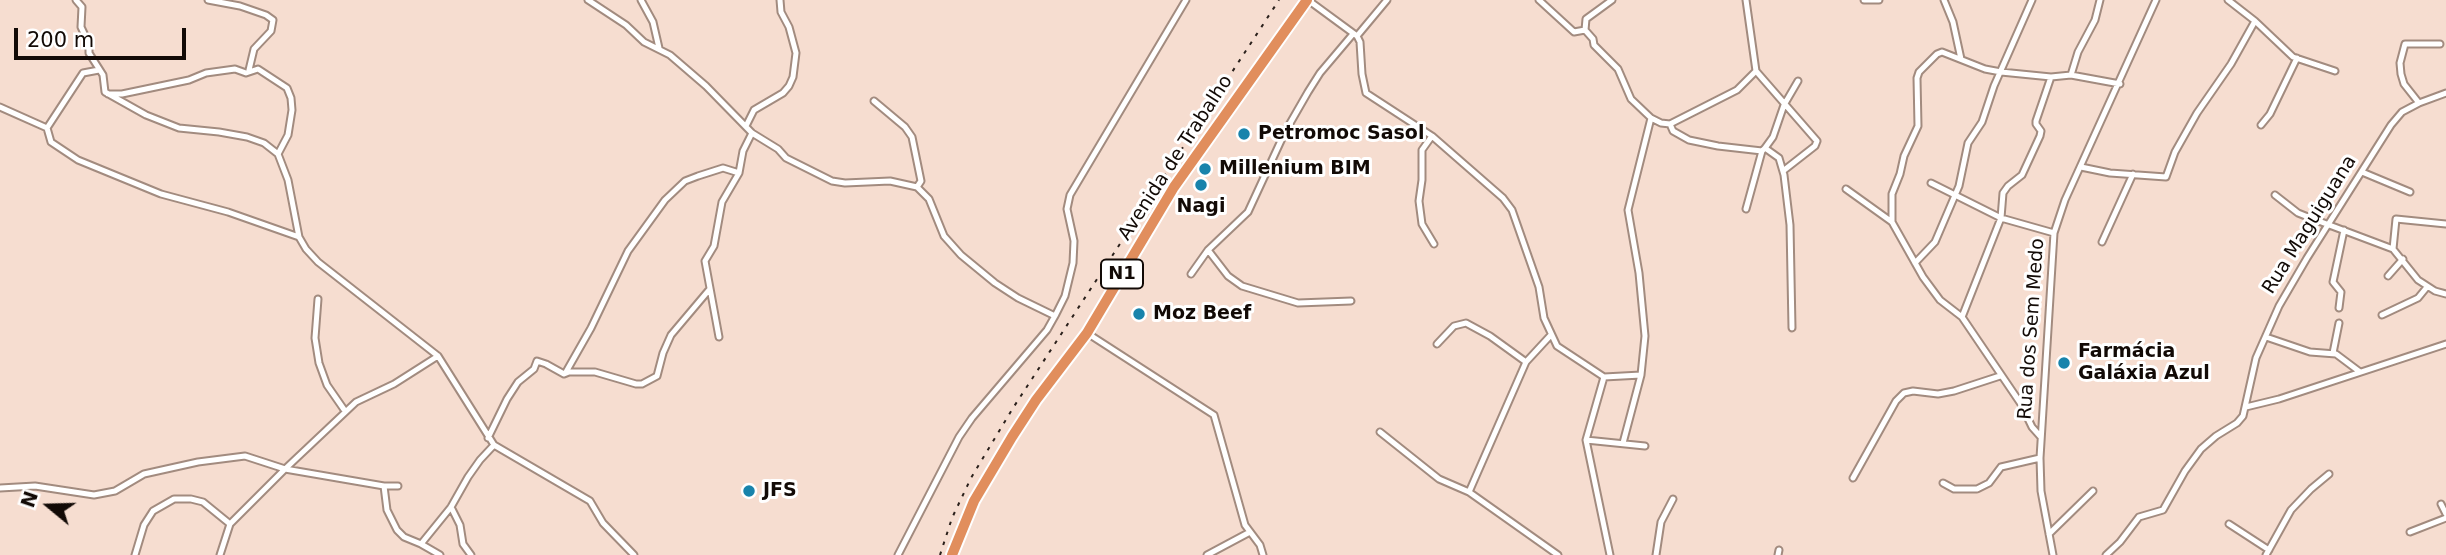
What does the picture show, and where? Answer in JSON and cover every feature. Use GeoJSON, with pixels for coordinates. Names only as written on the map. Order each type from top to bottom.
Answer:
{"type":"FeatureCollection","features":[{"type":"Feature","properties":{"kind":"highway","name":"Avenida de Trabalho"},"geometry":{"type":"LineString","coordinates":[[952,555],[974,501],[992,468],[1036,400],[1087,333],[1174,187],[1307,0]]}},
{"type":"Feature","properties":{"kind":"street"},"geometry":{"type":"LineString","coordinates":[[76,0],[82,7],[81,27],[89,44],[89,53],[103,75],[103,86],[107,94],[162,122],[190,130],[247,137],[264,143],[278,154],[288,180],[299,237],[306,249],[318,262],[438,356],[494,445],[590,500],[603,523],[634,555]]}},
{"type":"Feature","properties":{"kind":"street"},"geometry":{"type":"LineString","coordinates":[[208,0],[240,6],[273,20],[271,31],[254,49],[249,70]]}},
{"type":"Feature","properties":{"kind":"street"},"geometry":{"type":"LineString","coordinates":[[588,0],[626,25],[644,42],[670,55],[706,86],[752,133],[778,149],[786,158],[832,181],[890,181],[917,187],[929,200],[944,236],[961,255],[1018,298],[1055,316]]}},
{"type":"Feature","properties":{"kind":"street"},"geometry":{"type":"LineString","coordinates":[[640,0],[653,22],[659,48]]}},
{"type":"Feature","properties":{"kind":"street"},"geometry":{"type":"LineString","coordinates":[[746,126],[754,110],[783,93],[793,77],[796,53],[789,27],[781,12],[780,0]]}},
{"type":"Feature","properties":{"kind":"street"},"geometry":{"type":"LineString","coordinates":[[898,555],[965,428],[1047,330],[1055,316],[1065,296],[1073,262],[1074,241],[1067,209],[1070,195],[1186,0]]}},
{"type":"Feature","properties":{"kind":"street"},"geometry":{"type":"LineString","coordinates":[[1307,0],[1355,35],[1360,42],[1366,93],[1432,136],[1492,188],[1512,210],[1539,287],[1544,318],[1550,336],[1557,346],[1604,377],[1641,375]]}},
{"type":"Feature","properties":{"kind":"street"},"geometry":{"type":"LineString","coordinates":[[1191,274],[1208,250],[1248,212],[1285,132],[1320,73],[1387,0]]}},
{"type":"Feature","properties":{"kind":"street"},"geometry":{"type":"LineString","coordinates":[[1539,0],[1573,31],[1578,33],[1585,30]]}},
{"type":"Feature","properties":{"kind":"street"},"geometry":{"type":"LineString","coordinates":[[1612,0],[1586,19],[1585,30],[1594,45],[1618,69],[1631,99],[1651,118],[1661,123],[1670,124],[1737,90],[1756,71]]}},
{"type":"Feature","properties":{"kind":"street"},"geometry":{"type":"LineString","coordinates":[[1746,0],[1756,71],[1816,138],[1817,144],[1783,171]]}},
{"type":"Feature","properties":{"kind":"street"},"geometry":{"type":"LineString","coordinates":[[1864,0],[1879,0]]}},
{"type":"Feature","properties":{"kind":"street"},"geometry":{"type":"LineString","coordinates":[[1944,0],[1953,22],[1961,59]]}},
{"type":"Feature","properties":{"kind":"street"},"geometry":{"type":"LineString","coordinates":[[1915,263],[1934,242],[1963,172],[1968,143],[1982,122],[2032,0]]}},
{"type":"Feature","properties":{"kind":"street"},"geometry":{"type":"LineString","coordinates":[[2071,75],[2078,52],[2095,20],[2100,0]]}},
{"type":"Feature","properties":{"kind":"street","name":"Rua dos Sem Medo"},"geometry":{"type":"LineString","coordinates":[[2053,555],[2041,491],[2040,436],[2056,222],[2156,0]]}},
{"type":"Feature","properties":{"kind":"street"},"geometry":{"type":"LineString","coordinates":[[2228,0],[2255,21],[2281,48],[2297,58],[2335,71]]}},
{"type":"Feature","properties":{"kind":"street"},"geometry":{"type":"LineString","coordinates":[[2081,167],[2161,178],[2168,175],[2175,152],[2197,113],[2231,64],[2255,21]]}},
{"type":"Feature","properties":{"kind":"street"},"geometry":{"type":"LineString","coordinates":[[2419,103],[2404,84],[2401,74],[2400,63],[2405,44],[2440,44]]}},
{"type":"Feature","properties":{"kind":"street"},"geometry":{"type":"LineString","coordinates":[[1892,222],[1892,194],[1904,156],[1918,126],[1917,78],[1919,72],[1937,54],[1942,52],[1985,69],[2001,72],[2051,77],[2071,75],[2120,84]]}},
{"type":"Feature","properties":{"kind":"street"},"geometry":{"type":"LineString","coordinates":[[2261,125],[2270,114],[2297,58]]}},
{"type":"Feature","properties":{"kind":"street"},"geometry":{"type":"LineString","coordinates":[[99,69],[82,73],[47,128],[51,142],[78,160],[161,194],[228,212],[299,237]]}},
{"type":"Feature","properties":{"kind":"street"},"geometry":{"type":"LineString","coordinates":[[107,94],[146,89],[188,80],[206,73],[235,69],[246,73],[258,69],[287,88],[291,98],[288,135],[278,154]]}},
{"type":"Feature","properties":{"kind":"street"},"geometry":{"type":"LineString","coordinates":[[1962,317],[2001,218],[2003,193],[2022,175],[2040,136],[2041,131],[2036,121],[2051,77]]}},
{"type":"Feature","properties":{"kind":"street"},"geometry":{"type":"LineString","coordinates":[[1746,209],[1764,150],[1773,137],[1784,105],[1798,81]]}},
{"type":"Feature","properties":{"kind":"street","name":"Rua Maguiguana"},"geometry":{"type":"LineString","coordinates":[[2246,407],[2253,370],[2278,306],[2391,125],[2402,112],[2446,93]]}},
{"type":"Feature","properties":{"kind":"street"},"geometry":{"type":"LineString","coordinates":[[874,101],[912,137],[921,181],[917,187]]}},
{"type":"Feature","properties":{"kind":"street"},"geometry":{"type":"LineString","coordinates":[[0,107],[47,128]]}},
{"type":"Feature","properties":{"kind":"street"},"geometry":{"type":"LineString","coordinates":[[1623,443],[1641,375],[1645,336],[1628,210],[1651,118]]}},
{"type":"Feature","properties":{"kind":"street"},"geometry":{"type":"LineString","coordinates":[[1670,124],[1673,131],[1689,140],[1718,146],[1764,150],[1779,158],[1790,225],[1792,328]]}},
{"type":"Feature","properties":{"kind":"street"},"geometry":{"type":"LineString","coordinates":[[719,337],[705,261],[714,246],[722,202],[739,173],[743,152],[752,133]]}},
{"type":"Feature","properties":{"kind":"street"},"geometry":{"type":"LineString","coordinates":[[1432,136],[1422,150],[1419,201],[1422,224],[1434,244]]}},
{"type":"Feature","properties":{"kind":"street"},"geometry":{"type":"LineString","coordinates":[[564,374],[591,328],[628,251],[665,200],[685,181],[698,176],[723,168],[739,173]]}},
{"type":"Feature","properties":{"kind":"street"},"geometry":{"type":"LineString","coordinates":[[2362,172],[2410,192]]}},
{"type":"Feature","properties":{"kind":"street"},"geometry":{"type":"LineString","coordinates":[[2102,242],[2133,174]]}},
{"type":"Feature","properties":{"kind":"street"},"geometry":{"type":"LineString","coordinates":[[1931,183],[2001,218],[2054,233]]}},
{"type":"Feature","properties":{"kind":"street"},"geometry":{"type":"LineString","coordinates":[[1846,189],[1892,222],[1940,300],[1962,317],[2040,436]]}},
{"type":"Feature","properties":{"kind":"street"},"geometry":{"type":"LineString","coordinates":[[2275,195],[2298,213],[2393,249],[2418,280],[2427,287],[2446,294]]}},
{"type":"Feature","properties":{"kind":"street"},"geometry":{"type":"LineString","coordinates":[[2393,249],[2395,222],[2398,218],[2446,224]]}},
{"type":"Feature","properties":{"kind":"street"},"geometry":{"type":"LineString","coordinates":[[2339,308],[2341,292],[2333,282],[2344,230]]}},
{"type":"Feature","properties":{"kind":"street"},"geometry":{"type":"LineString","coordinates":[[1208,250],[1228,276],[1242,286],[1298,303],[1351,301]]}},
{"type":"Feature","properties":{"kind":"street"},"geometry":{"type":"LineString","coordinates":[[2388,276],[2403,259]]}},
{"type":"Feature","properties":{"kind":"street"},"geometry":{"type":"LineString","coordinates":[[2382,315],[2418,298],[2427,287]]}},
{"type":"Feature","properties":{"kind":"street"},"geometry":{"type":"LineString","coordinates":[[488,438],[507,399],[518,382],[534,369],[537,362],[564,374],[595,372],[636,384],[648,382],[657,376],[671,335],[709,290]]}},
{"type":"Feature","properties":{"kind":"street"},"geometry":{"type":"LineString","coordinates":[[318,299],[315,338],[319,363],[327,385],[345,411]]}},
{"type":"Feature","properties":{"kind":"street"},"geometry":{"type":"LineString","coordinates":[[1437,344],[1454,326],[1466,323],[1490,335],[1526,362]]}},
{"type":"Feature","properties":{"kind":"street"},"geometry":{"type":"LineString","coordinates":[[2333,353],[2339,323]]}},
{"type":"Feature","properties":{"kind":"street"},"geometry":{"type":"LineString","coordinates":[[1087,333],[1214,415],[1245,525],[1260,545],[1263,555]]}},
{"type":"Feature","properties":{"kind":"street"},"geometry":{"type":"LineString","coordinates":[[1469,492],[1526,362],[1550,336]]}},
{"type":"Feature","properties":{"kind":"street"},"geometry":{"type":"LineString","coordinates":[[2266,337],[2299,349],[2333,353],[2361,372]]}},
{"type":"Feature","properties":{"kind":"street"},"geometry":{"type":"LineString","coordinates":[[2106,555],[2139,517],[2163,510],[2201,449],[2237,423],[2246,407],[2446,344]]}},
{"type":"Feature","properties":{"kind":"street"},"geometry":{"type":"LineString","coordinates":[[220,555],[230,524],[345,411],[356,402],[394,384],[438,356]]}},
{"type":"Feature","properties":{"kind":"street"},"geometry":{"type":"LineString","coordinates":[[1853,478],[1896,401],[1904,393],[1913,391],[1938,394],[2000,376]]}},
{"type":"Feature","properties":{"kind":"street"},"geometry":{"type":"LineString","coordinates":[[1604,377],[1586,440],[1610,555]]}},
{"type":"Feature","properties":{"kind":"street"},"geometry":{"type":"LineString","coordinates":[[1380,432],[1439,479],[1469,492],[1558,555]]}},
{"type":"Feature","properties":{"kind":"street"},"geometry":{"type":"LineString","coordinates":[[1586,440],[1645,446]]}},
{"type":"Feature","properties":{"kind":"street"},"geometry":{"type":"LineString","coordinates":[[421,544],[451,507],[468,477],[494,445]]}},
{"type":"Feature","properties":{"kind":"street"},"geometry":{"type":"LineString","coordinates":[[2,487],[36,486],[94,495],[115,491],[144,474],[198,462],[245,456],[285,469],[398,486]]}},
{"type":"Feature","properties":{"kind":"street"},"geometry":{"type":"LineString","coordinates":[[1943,483],[1954,489],[1977,488],[1989,484],[2001,467],[2040,458]]}},
{"type":"Feature","properties":{"kind":"street"},"geometry":{"type":"LineString","coordinates":[[2230,524],[2267,552],[2291,510],[2329,474]]}},
{"type":"Feature","properties":{"kind":"street"},"geometry":{"type":"LineString","coordinates":[[384,486],[387,510],[397,530],[404,537],[440,555]]}},
{"type":"Feature","properties":{"kind":"street"},"geometry":{"type":"LineString","coordinates":[[2049,534],[2093,491]]}},
{"type":"Feature","properties":{"kind":"street"},"geometry":{"type":"LineString","coordinates":[[135,555],[144,525],[153,511],[174,499],[203,502],[230,524]]}},
{"type":"Feature","properties":{"kind":"street"},"geometry":{"type":"LineString","coordinates":[[1656,555],[1661,522],[1672,499]]}},
{"type":"Feature","properties":{"kind":"street"},"geometry":{"type":"LineString","coordinates":[[2410,532],[2446,516],[2441,504]]}},
{"type":"Feature","properties":{"kind":"street"},"geometry":{"type":"LineString","coordinates":[[451,507],[460,525],[463,544],[471,555]]}},
{"type":"Feature","properties":{"kind":"street"},"geometry":{"type":"LineString","coordinates":[[1207,555],[1250,532]]}},
{"type":"Feature","properties":{"kind":"railway"},"geometry":{"type":"LineString","coordinates":[[940,555],[952,518],[971,478],[1013,408],[1279,0]]}},
{"type":"Feature","properties":{"kind":"place","name":"Petromoc Sasol"},"geometry":{"type":"Point","coordinates":[1244,134]}},
{"type":"Feature","properties":{"kind":"place","name":"Millenium BIM"},"geometry":{"type":"Point","coordinates":[1205,169]}},
{"type":"Feature","properties":{"kind":"place","name":"Nagi"},"geometry":{"type":"Point","coordinates":[1201,185]}},
{"type":"Feature","properties":{"kind":"place","name":"Moz Beef"},"geometry":{"type":"Point","coordinates":[1139,314]}},
{"type":"Feature","properties":{"kind":"place","name":"Farmácia Galáxia Azul"},"geometry":{"type":"Point","coordinates":[2064,363]}},
{"type":"Feature","properties":{"kind":"place","name":"JFS"},"geometry":{"type":"Point","coordinates":[749,491]}}]}
